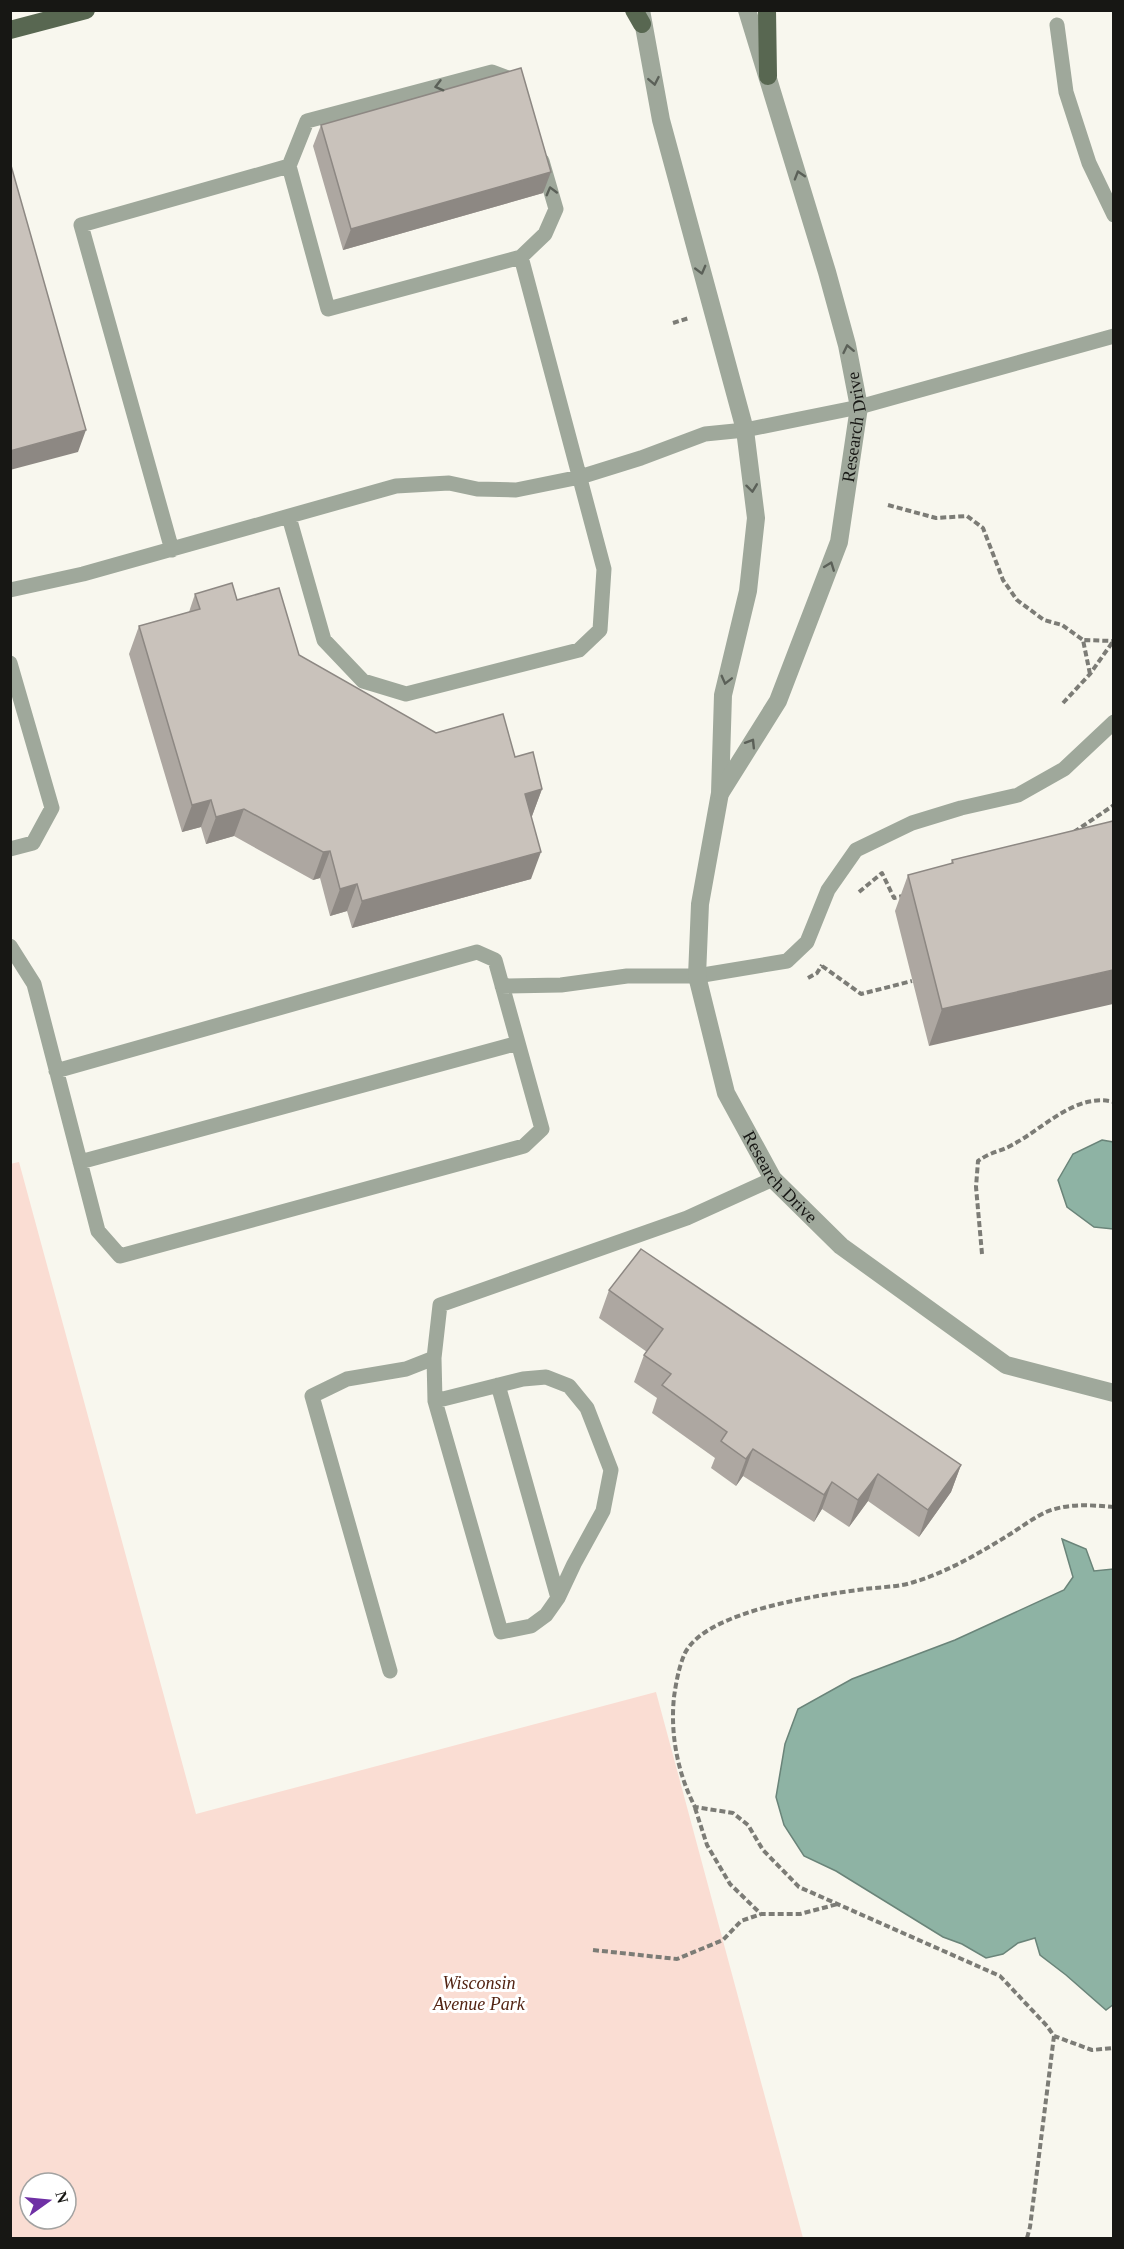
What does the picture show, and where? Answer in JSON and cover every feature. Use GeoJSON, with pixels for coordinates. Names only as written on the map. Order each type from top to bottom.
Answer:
{"type":"FeatureCollection","features":[{"type":"Feature","properties":{"kind":"main road"},"geometry":{"type":"LineString","coordinates":[[10,30],[86,10]]}},
{"type":"Feature","properties":{"kind":"main road"},"geometry":{"type":"LineString","coordinates":[[767,10],[768,76]]}},
{"type":"Feature","properties":{"kind":"street","name":"Research Drive"},"geometry":{"type":"LineString","coordinates":[[720,793],[778,701],[839,542],[859,407],[847,345],[827,272],[747,10]]}},
{"type":"Feature","properties":{"kind":"street","name":"Research Drive"},"geometry":{"type":"LineString","coordinates":[[639,15],[662,120],[745,430],[756,518],[748,591],[723,694],[720,793],[700,904],[698,976],[726,1093],[772,1179],[841,1245],[1006,1365],[1113,1393]]}},
{"type":"Feature","properties":{"kind":"lane"},"geometry":{"type":"LineString","coordinates":[[1057,25],[1065,92],[1089,163],[1113,215]]}},
{"type":"Feature","properties":{"kind":"lane"},"geometry":{"type":"LineString","coordinates":[[524,94],[508,78],[492,72],[307,121],[289,166],[328,309],[521,257],[545,234],[556,210],[540,152]]}},
{"type":"Feature","properties":{"kind":"lane"},"geometry":{"type":"LineString","coordinates":[[172,550],[81,225],[289,166]]}},
{"type":"Feature","properties":{"kind":"lane"},"geometry":{"type":"LineString","coordinates":[[289,517],[324,640],[363,681],[406,694],[579,650],[600,630],[604,569],[521,257]]}},
{"type":"Feature","properties":{"kind":"lane"},"geometry":{"type":"LineString","coordinates":[[10,590],[83,574],[396,486],[449,483],[477,489],[516,490],[580,477],[641,458],[705,434],[745,430],[859,407],[1113,336]]}},
{"type":"Feature","properties":{"kind":"lane"},"geometry":{"type":"LineString","coordinates":[[10,663],[52,808],[33,843],[10,849]]}},
{"type":"Feature","properties":{"kind":"lane"},"geometry":{"type":"LineString","coordinates":[[502,986],[561,985],[627,976],[698,976],[787,961],[807,942],[828,890],[856,850],[912,823],[961,808],[1018,795],[1064,769],[1113,722]]}},
{"type":"Feature","properties":{"kind":"lane"},"geometry":{"type":"LineString","coordinates":[[10,946],[34,984],[56,1071],[98,1231],[120,1256],[524,1146],[542,1129],[495,960],[477,952],[56,1071]]}},
{"type":"Feature","properties":{"kind":"lane"},"geometry":{"type":"LineString","coordinates":[[80,1162],[518,1043]]}},
{"type":"Feature","properties":{"kind":"lane"},"geometry":{"type":"LineString","coordinates":[[435,1401],[523,1379],[546,1377],[569,1386],[587,1408],[611,1470],[603,1511],[558,1598],[546,1614],[531,1626],[501,1632],[435,1401],[434,1358],[440,1305],[687,1218],[772,1179]]}},
{"type":"Feature","properties":{"kind":"lane"},"geometry":{"type":"LineString","coordinates":[[390,1671],[312,1396],[347,1379],[406,1369],[434,1358]]}},
{"type":"Feature","properties":{"kind":"lane"},"geometry":{"type":"LineString","coordinates":[[498,1385],[558,1598]]}},
{"type":"Feature","properties":{"kind":"path"},"geometry":{"type":"LineString","coordinates":[[673,324],[693,317]]}},
{"type":"Feature","properties":{"kind":"path"},"geometry":{"type":"LineString","coordinates":[[888,505],[936,518],[966,516],[983,528],[1003,580],[1017,600],[1044,620],[1062,625],[1083,640],[1113,641]]}},
{"type":"Feature","properties":{"kind":"path"},"geometry":{"type":"LineString","coordinates":[[1083,640],[1090,674]]}},
{"type":"Feature","properties":{"kind":"path"},"geometry":{"type":"LineString","coordinates":[[1063,703],[1090,674],[1113,641]]}},
{"type":"Feature","properties":{"kind":"path"},"geometry":{"type":"LineString","coordinates":[[1066,837],[1113,805]]}},
{"type":"Feature","properties":{"kind":"path"},"geometry":{"type":"LineString","coordinates":[[852,899],[882,873],[894,898],[906,895]]}},
{"type":"Feature","properties":{"kind":"path"},"geometry":{"type":"LineString","coordinates":[[802,981],[817,973],[826,957]]}},
{"type":"Feature","properties":{"kind":"path"},"geometry":{"type":"LineString","coordinates":[[822,966],[861,994],[912,981]]}},
{"type":"Feature","properties":{"kind":"path"},"geometry":{"type":"LineString","coordinates":[[982,1254],[976,1187],[978,1161],[991,1152],[1010,1146],[1057,1116],[1084,1103],[1107,1100],[1113,1102]]}},
{"type":"Feature","properties":{"kind":"path"},"geometry":{"type":"LineString","coordinates":[[761,1914],[730,1884],[707,1845],[695,1807],[687,1791],[675,1746],[672,1714],[676,1684],[686,1652],[702,1634],[728,1620],[777,1604],[820,1595],[913,1583],[974,1557],[1046,1512],[1079,1505],[1113,1507]]}},
{"type":"Feature","properties":{"kind":"path"},"geometry":{"type":"LineString","coordinates":[[695,1807],[734,1813],[748,1825],[763,1850],[799,1887],[1000,1976],[1054,2036],[1092,2050],[1113,2048]]}},
{"type":"Feature","properties":{"kind":"path"},"geometry":{"type":"LineString","coordinates":[[593,1950],[677,1959],[723,1940],[741,1921],[761,1914],[800,1914],[839,1904]]}},
{"type":"Feature","properties":{"kind":"path"},"geometry":{"type":"LineString","coordinates":[[1027,2238],[1054,2036]]}},
{"type":"Feature","properties":{"kind":"green space","name":"Wisconsin Avenue Park"},"geometry":{"type":"Polygon","coordinates":[[[19,1162],[196,1814],[656,1692],[803,2238],[11,2238],[10,1164],[19,1162]]]}},
{"type":"Feature","properties":{"kind":"shaded area"},"geometry":{"type":"Polygon","coordinates":[[[1102,1140],[1113,1142],[1113,1229],[1094,1227],[1067,1207],[1058,1180],[1073,1154],[1102,1140]]]}},
{"type":"Feature","properties":{"kind":"shaded area"},"geometry":{"type":"Polygon","coordinates":[[[1062,1539],[1086,1549],[1094,1571],[1113,1569],[1114,2004],[1106,2010],[1040,1955],[1035,1938],[1018,1943],[1003,1954],[986,1958],[962,1944],[943,1937],[836,1871],[804,1856],[784,1825],[776,1797],[785,1744],[798,1709],[852,1679],[955,1640],[1064,1590],[1073,1577],[1062,1539]]]}},
{"type":"Feature","properties":{"kind":"building"},"geometry":{"type":"Polygon","coordinates":[[[521,68],[551,172],[351,229],[321,125],[521,68]]]}},
{"type":"Feature","properties":{"kind":"building"},"geometry":{"type":"Polygon","coordinates":[[[10,162],[86,430],[10,451],[10,162]]]}},
{"type":"Feature","properties":{"kind":"building"},"geometry":{"type":"Polygon","coordinates":[[[232,583],[237,600],[279,588],[299,655],[436,733],[503,714],[515,757],[533,752],[542,789],[525,794],[541,852],[362,901],[357,884],[340,889],[330,851],[323,852],[244,809],[216,817],[211,800],[192,805],[139,626],[200,609],[195,594],[232,583]]]}},
{"type":"Feature","properties":{"kind":"building"},"geometry":{"type":"Polygon","coordinates":[[[1113,821],[1113,970],[942,1009],[908,875],[953,863],[952,860],[1113,821]]]}},
{"type":"Feature","properties":{"kind":"building"},"geometry":{"type":"Polygon","coordinates":[[[641,1249],[961,1465],[928,1510],[878,1474],[858,1500],[832,1482],[824,1495],[753,1449],[746,1459],[721,1441],[727,1432],[662,1385],[671,1374],[644,1355],[663,1329],[609,1290],[641,1249]]]}}]}
